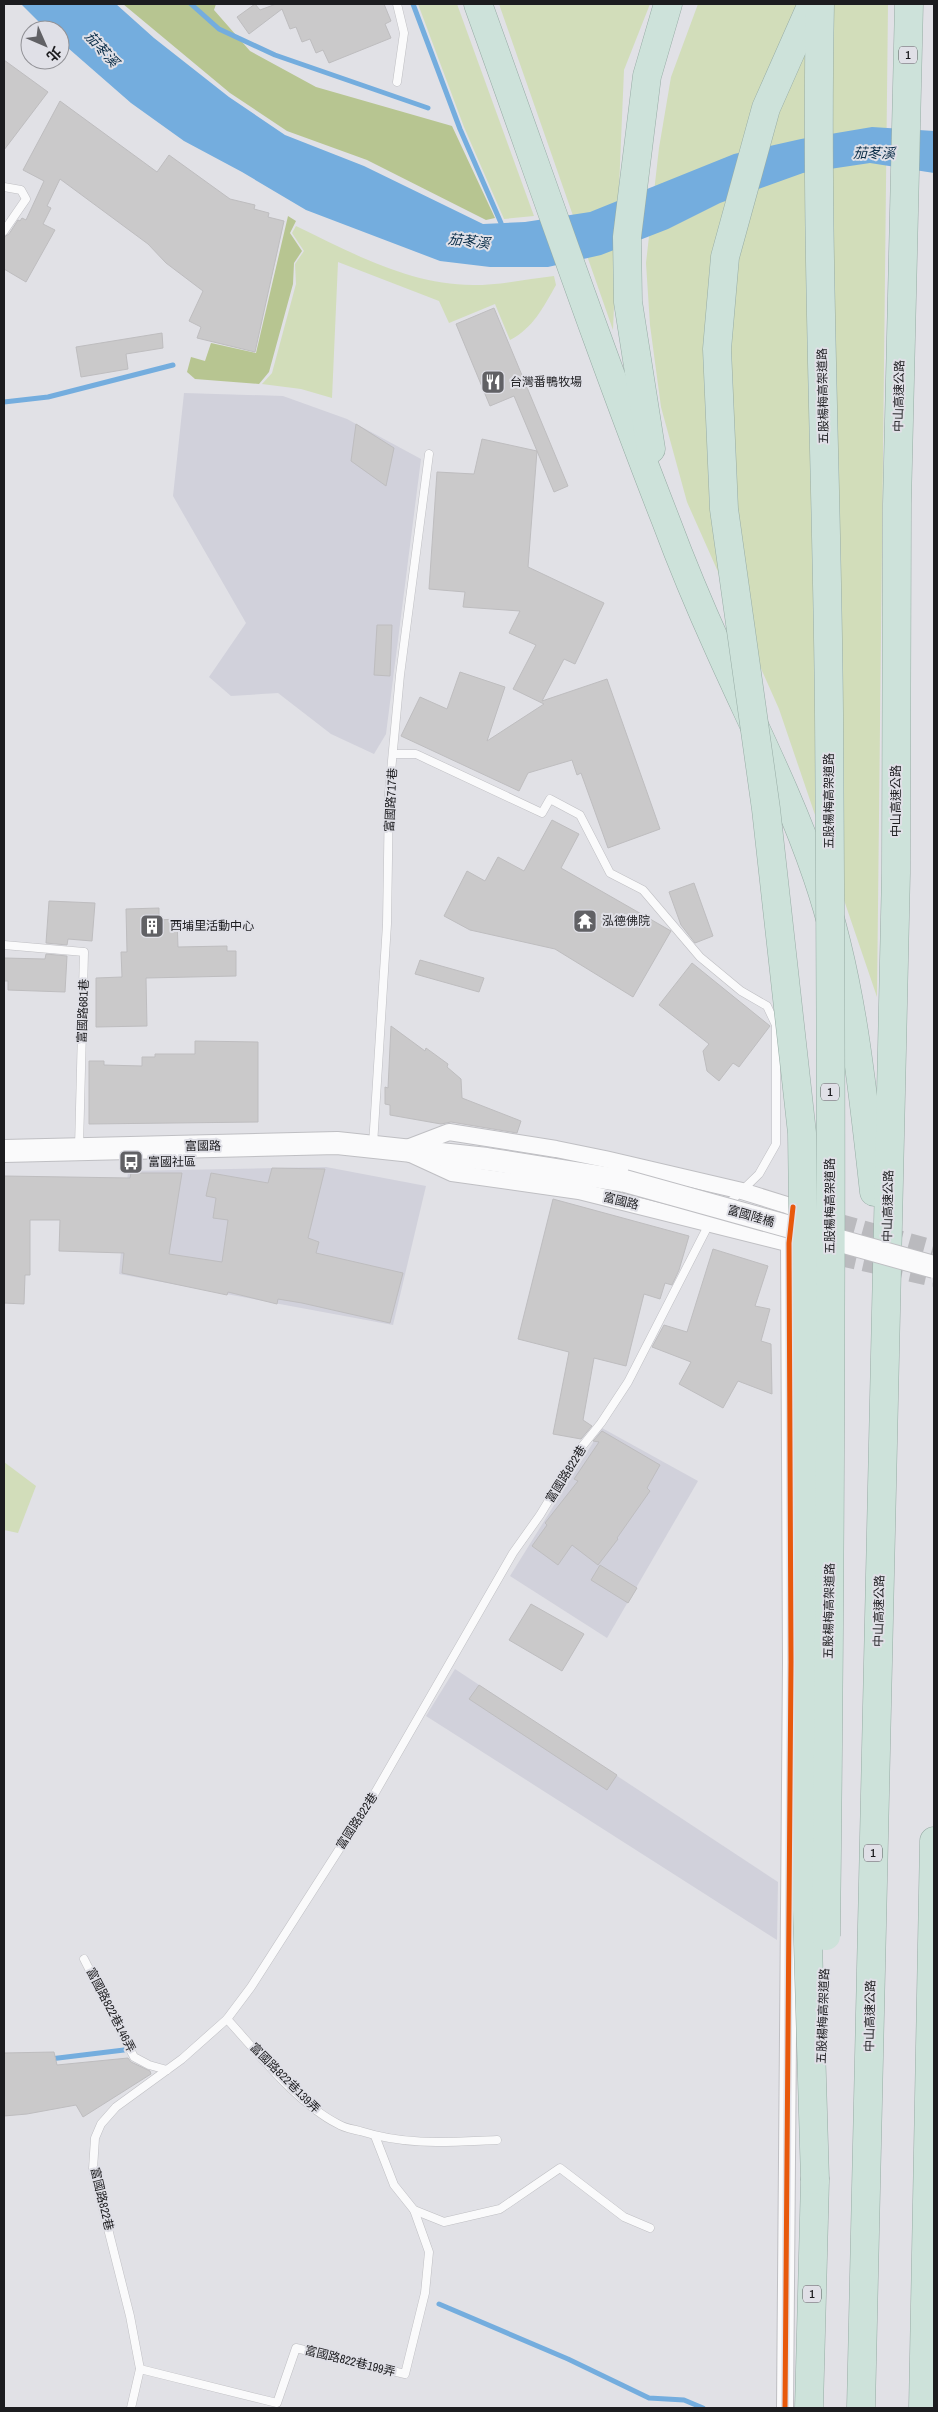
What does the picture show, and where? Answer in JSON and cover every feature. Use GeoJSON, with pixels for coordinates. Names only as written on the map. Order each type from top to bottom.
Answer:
{"type":"FeatureCollection","features":[{"type":"Feature","properties":{"kind":"highway"},"geometry":{"type":"LineString","coordinates":[[478,4],[592,328],[667,524],[718,647],[786,794],[818,878],[846,980],[858,1048],[886,1298]]}},
{"type":"Feature","properties":{"kind":"highway"},"geometry":{"type":"LineString","coordinates":[[667,524],[648,436],[628,302],[627,238],[647,76],[668,4]]}},
{"type":"Feature","properties":{"kind":"highway"},"geometry":{"type":"LineString","coordinates":[[812,4],[766,108],[725,257],[717,349],[724,509],[766,809],[802,1133],[806,1443],[804,1809],[815,2180]]}},
{"type":"Feature","properties":{"kind":"highway","name":"五股楊梅高架道路"},"geometry":{"type":"LineString","coordinates":[[809,2408],[815,2180],[825,1995],[831,1444],[829,719],[817,112],[820,4]]}},
{"type":"Feature","properties":{"kind":"highway","name":"中山高速公路"},"geometry":{"type":"LineString","coordinates":[[861,2408],[896,873],[897,504],[909,4]]}},
{"type":"Feature","properties":{"kind":"highway"},"geometry":{"type":"LineString","coordinates":[[923,2408],[934,1841]]}},
{"type":"Feature","properties":{"kind":"street","name":"富國路"},"geometry":{"type":"LineString","coordinates":[[402,1150],[449,1132],[556,1148],[742,1191],[840,1222]]}},
{"type":"Feature","properties":{"kind":"street","name":"富國路"},"geometry":{"type":"LineString","coordinates":[[4,1151],[337,1143],[523,1164],[625,1181]]}},
{"type":"Feature","properties":{"kind":"street","name":"富國路"},"geometry":{"type":"LineString","coordinates":[[402,1150],[452,1172],[579,1191],[789,1243],[840,1258]]}},
{"type":"Feature","properties":{"kind":"street","name":"富國陸橋"},"geometry":{"type":"LineString","coordinates":[[625,1181],[934,1267]]}},
{"type":"Feature","properties":{"kind":"street"},"geometry":{"type":"LineString","coordinates":[[785,2408],[791,1662],[789,1243],[793,1207]]}},
{"type":"Feature","properties":{"kind":"lane"},"geometry":{"type":"LineString","coordinates":[[396,82],[404,33],[398,4]]}},
{"type":"Feature","properties":{"kind":"lane"},"geometry":{"type":"LineString","coordinates":[[4,187],[21,190],[26,199],[4,231]]}},
{"type":"Feature","properties":{"kind":"lane","name":"富國路717巷"},"geometry":{"type":"LineString","coordinates":[[372,1147],[388,924],[389,793],[400,675],[429,454]]}},
{"type":"Feature","properties":{"kind":"lane"},"geometry":{"type":"LineString","coordinates":[[394,754],[416,754],[542,813],[550,799],[580,815],[610,873],[643,890],[700,957],[741,992],[767,1006],[776,1025],[776,1144],[759,1174],[708,1223]]}},
{"type":"Feature","properties":{"kind":"lane","name":"富國路681巷"},"geometry":{"type":"LineString","coordinates":[[4,945],[84,952],[79,1149]]}},
{"type":"Feature","properties":{"kind":"lane","name":"富國路822巷"},"geometry":{"type":"LineString","coordinates":[[131,2408],[140,2369],[130,2316],[92,2169],[95,2138],[101,2124],[116,2107],[182,2059],[227,2019],[270,1960],[372,1798],[513,1553],[540,1515],[580,1449],[601,1423],[628,1382],[708,1223]]}},
{"type":"Feature","properties":{"kind":"lane","name":"富國路822巷146弄"},"geometry":{"type":"LineString","coordinates":[[84,1959],[134,2056],[150,2065],[167,2070]]}},
{"type":"Feature","properties":{"kind":"lane","name":"富國路822巷139弄"},"geometry":{"type":"LineString","coordinates":[[227,2019],[262,2058],[314,2110],[339,2125],[375,2136],[413,2143],[496,2140]]}},
{"type":"Feature","properties":{"kind":"lane"},"geometry":{"type":"LineString","coordinates":[[375,2136],[394,2185],[414,2210],[444,2222],[500,2209],[560,2168],[624,2217],[650,2228]]}},
{"type":"Feature","properties":{"kind":"lane","name":"富國路822巷199弄"},"geometry":{"type":"LineString","coordinates":[[140,2369],[277,2403],[296,2348],[405,2374],[425,2292],[428,2252],[414,2210]]}},
{"type":"Feature","properties":{"kind":"shaded area"},"geometry":{"type":"Polygon","coordinates":[[[184,393],[283,396],[347,419],[421,459],[386,734],[374,754],[331,734],[278,693],[231,696],[209,677],[246,623],[173,496],[184,393]]]}},
{"type":"Feature","properties":{"kind":"shaded area"},"geometry":{"type":"Polygon","coordinates":[[[326,1167],[426,1186],[393,1325],[119,1274],[128,1171],[326,1167]]]}},
{"type":"Feature","properties":{"kind":"shaded area"},"geometry":{"type":"Polygon","coordinates":[[[602,1428],[698,1481],[607,1638],[510,1576],[602,1428]]]}},
{"type":"Feature","properties":{"kind":"shaded area"},"geometry":{"type":"Polygon","coordinates":[[[455,1669],[778,1882],[777,1940],[426,1716],[455,1669]]]}},
{"type":"Feature","properties":{"kind":"green space"},"geometry":{"type":"Polygon","coordinates":[[[123,4],[216,4],[214,10],[250,51],[316,87],[452,126],[495,218],[486,220],[367,160],[287,131],[230,93],[123,4]]]}},
{"type":"Feature","properties":{"kind":"green space"},"geometry":{"type":"Polygon","coordinates":[[[418,4],[457,4],[534,216],[504,219],[464,127],[418,4]]]}},
{"type":"Feature","properties":{"kind":"green space"},"geometry":{"type":"Polygon","coordinates":[[[499,4],[650,4],[624,70],[613,330],[499,4]]]}},
{"type":"Feature","properties":{"kind":"green space"},"geometry":{"type":"Polygon","coordinates":[[[698,4],[888,4],[877,997],[779,709],[687,502],[661,407],[650,325],[646,263],[659,148],[671,77],[698,4]]]}},
{"type":"Feature","properties":{"kind":"green space"},"geometry":{"type":"Polygon","coordinates":[[[288,216],[296,221],[290,233],[302,251],[294,263],[293,284],[269,372],[259,384],[195,379],[187,372],[191,357],[205,361],[211,343],[256,353],[288,216]]]}},
{"type":"Feature","properties":{"kind":"green space"},"geometry":{"type":"Polygon","coordinates":[[[296,226],[360,257],[427,280],[450,284],[483,285],[554,276],[556,285],[531,323],[525,330],[510,340],[495,304],[449,323],[439,301],[338,262],[332,398],[301,389],[262,384],[272,373],[296,284],[295,264],[304,251],[292,233],[296,226]]]}},
{"type":"Feature","properties":{"kind":"green space"},"geometry":{"type":"Polygon","coordinates":[[[4,1462],[36,1486],[18,1533],[4,1530],[4,1462]]]}},
{"type":"Feature","properties":{"kind":"water","name":"茄苳溪"},"geometry":{"type":"Polygon","coordinates":[[[21,4],[116,4],[154,38],[229,97],[285,135],[364,166],[483,224],[525,222],[590,212],[734,154],[801,139],[872,127],[934,131],[934,173],[870,163],[803,173],[720,203],[668,229],[601,255],[548,267],[490,267],[440,261],[306,210],[242,172],[184,141],[131,103],[70,50],[70,20],[37,20],[21,4]]]}},
{"type":"Feature","properties":{"kind":"building"},"geometry":{"type":"Polygon","coordinates":[[[255,4],[260,10],[276,4],[384,4],[391,21],[385,24],[391,38],[329,63],[323,50],[316,53],[310,39],[302,42],[296,27],[290,29],[282,9],[249,34],[237,17],[255,4]]]}},
{"type":"Feature","properties":{"kind":"building"},"geometry":{"type":"Polygon","coordinates":[[[4,60],[48,92],[4,150],[4,60]]]}},
{"type":"Feature","properties":{"kind":"building"},"geometry":{"type":"Polygon","coordinates":[[[60,101],[157,172],[169,155],[230,199],[255,205],[254,209],[269,213],[268,217],[284,221],[255,352],[197,338],[201,327],[189,321],[203,291],[166,263],[148,244],[60,179],[47,206],[51,208],[43,224],[55,230],[26,282],[4,269],[4,237],[9,234],[18,220],[20,221],[22,218],[26,220],[44,181],[23,170],[60,101]]]}},
{"type":"Feature","properties":{"kind":"building"},"geometry":{"type":"Polygon","coordinates":[[[494,308],[568,486],[554,492],[514,396],[490,406],[456,324],[494,308]]]}},
{"type":"Feature","properties":{"kind":"building"},"geometry":{"type":"Polygon","coordinates":[[[162,333],[163,348],[126,354],[128,369],[81,377],[76,347],[162,333]]]}},
{"type":"Feature","properties":{"kind":"building"},"geometry":{"type":"Polygon","coordinates":[[[356,424],[394,448],[386,486],[351,461],[356,424]]]}},
{"type":"Feature","properties":{"kind":"building"},"geometry":{"type":"Polygon","coordinates":[[[482,439],[537,451],[528,567],[604,603],[575,664],[564,659],[542,701],[607,679],[660,829],[608,848],[581,773],[577,775],[572,760],[528,773],[519,791],[401,736],[420,697],[447,709],[460,672],[505,687],[487,741],[544,704],[513,689],[536,645],[509,633],[520,611],[463,607],[465,592],[429,589],[437,472],[474,474],[482,439]]]}},
{"type":"Feature","properties":{"kind":"building"},"geometry":{"type":"Polygon","coordinates":[[[377,625],[392,625],[390,676],[374,675],[377,625]]]}},
{"type":"Feature","properties":{"kind":"building"},"geometry":{"type":"Polygon","coordinates":[[[552,820],[579,834],[561,868],[671,931],[633,997],[555,949],[470,930],[444,916],[467,871],[485,881],[498,857],[524,871],[552,820]]]}},
{"type":"Feature","properties":{"kind":"building"},"geometry":{"type":"Polygon","coordinates":[[[694,883],[713,936],[695,943],[681,925],[669,892],[694,883]]]}},
{"type":"Feature","properties":{"kind":"building"},"geometry":{"type":"Polygon","coordinates":[[[49,901],[95,903],[92,941],[68,939],[67,945],[46,943],[49,901]]]}},
{"type":"Feature","properties":{"kind":"building"},"geometry":{"type":"Polygon","coordinates":[[[159,908],[159,920],[177,919],[178,947],[227,946],[227,951],[236,951],[236,976],[146,978],[147,1026],[96,1027],[96,978],[122,977],[121,952],[127,952],[126,909],[159,908]]]}},
{"type":"Feature","properties":{"kind":"building"},"geometry":{"type":"Polygon","coordinates":[[[46,954],[67,956],[65,992],[8,990],[8,981],[4,981],[4,958],[45,959],[46,954]]]}},
{"type":"Feature","properties":{"kind":"building"},"geometry":{"type":"Polygon","coordinates":[[[420,960],[484,978],[479,992],[415,974],[420,960]]]}},
{"type":"Feature","properties":{"kind":"building"},"geometry":{"type":"Polygon","coordinates":[[[692,963],[770,1026],[739,1067],[733,1063],[719,1081],[707,1071],[703,1051],[709,1044],[659,1005],[692,963]]]}},
{"type":"Feature","properties":{"kind":"building"},"geometry":{"type":"Polygon","coordinates":[[[391,1026],[425,1051],[426,1048],[448,1064],[447,1067],[461,1079],[462,1098],[521,1121],[517,1133],[451,1122],[441,1124],[390,1115],[390,1105],[385,1104],[385,1087],[388,1088],[391,1026]]]}},
{"type":"Feature","properties":{"kind":"building"},"geometry":{"type":"Polygon","coordinates":[[[195,1041],[258,1042],[258,1122],[89,1124],[89,1061],[104,1061],[104,1065],[142,1066],[142,1057],[155,1057],[155,1054],[195,1054],[195,1041]]]}},
{"type":"Feature","properties":{"kind":"building"},"geometry":{"type":"Polygon","coordinates":[[[272,1168],[325,1169],[308,1238],[319,1242],[316,1253],[403,1273],[390,1323],[302,1303],[278,1299],[277,1304],[228,1292],[227,1295],[122,1273],[124,1253],[59,1251],[60,1220],[30,1220],[30,1275],[25,1275],[24,1304],[4,1303],[4,1176],[130,1178],[131,1173],[182,1173],[169,1254],[222,1262],[228,1220],[213,1218],[216,1198],[206,1196],[211,1173],[268,1183],[272,1168]]]}},
{"type":"Feature","properties":{"kind":"building"},"geometry":{"type":"Polygon","coordinates":[[[553,1199],[689,1236],[679,1270],[672,1285],[665,1283],[660,1299],[644,1294],[626,1366],[594,1358],[583,1420],[592,1426],[581,1439],[553,1434],[569,1352],[518,1339],[553,1199]]]}},
{"type":"Feature","properties":{"kind":"building"},"geometry":{"type":"Polygon","coordinates":[[[713,1249],[768,1266],[755,1306],[770,1309],[761,1341],[771,1344],[772,1394],[738,1381],[723,1408],[679,1384],[691,1362],[652,1347],[664,1325],[687,1332],[713,1249]]]}},
{"type":"Feature","properties":{"kind":"building"},"geometry":{"type":"Polygon","coordinates":[[[602,1431],[660,1465],[647,1488],[650,1491],[598,1565],[572,1545],[558,1565],[532,1546],[547,1525],[545,1523],[578,1481],[574,1479],[599,1442],[593,1441],[602,1431]]]}},
{"type":"Feature","properties":{"kind":"building"},"geometry":{"type":"Polygon","coordinates":[[[600,1565],[637,1588],[628,1603],[591,1580],[600,1565]]]}},
{"type":"Feature","properties":{"kind":"building"},"geometry":{"type":"Polygon","coordinates":[[[531,1604],[584,1634],[562,1671],[509,1640],[531,1604]]]}},
{"type":"Feature","properties":{"kind":"building"},"geometry":{"type":"Polygon","coordinates":[[[479,1685],[617,1775],[607,1790],[469,1699],[479,1685]]]}},
{"type":"Feature","properties":{"kind":"building"},"geometry":{"type":"Polygon","coordinates":[[[54,2052],[57,2065],[128,2058],[131,2062],[150,2071],[151,2074],[83,2117],[76,2105],[4,2116],[4,2053],[54,2052]]]}},
{"type":"Feature","properties":{"kind":"waterway"},"geometry":{"type":"LineString","coordinates":[[191,4],[219,29],[275,55],[428,108]]}},
{"type":"Feature","properties":{"kind":"waterway"},"geometry":{"type":"LineString","coordinates":[[413,4],[460,129],[501,223]]}},
{"type":"Feature","properties":{"kind":"waterway"},"geometry":{"type":"LineString","coordinates":[[4,402],[48,397],[173,365]]}},
{"type":"Feature","properties":{"kind":"waterway"},"geometry":{"type":"LineString","coordinates":[[50,2059],[124,2050]]}},
{"type":"Feature","properties":{"kind":"waterway"},"geometry":{"type":"LineString","coordinates":[[439,2304],[568,2359],[649,2398],[684,2400],[703,2408]]}},
{"type":"Feature","properties":{"kind":"tunnel"},"geometry":{"type":"LineString","coordinates":[[840,1222],[934,1248]]}},
{"type":"Feature","properties":{"kind":"tunnel"},"geometry":{"type":"LineString","coordinates":[[840,1258],[934,1279]]}},
{"type":"Feature","properties":{"kind":"cycle path"},"geometry":{"type":"LineString","coordinates":[[785,2408],[791,1662],[789,1243],[793,1207]]}},
{"type":"Feature","properties":{"kind":"place","name":"台灣番鴨牧場"},"geometry":{"type":"Point","coordinates":[493,382]}},
{"type":"Feature","properties":{"kind":"place","name":"泓德佛院"},"geometry":{"type":"Point","coordinates":[585,921]}},
{"type":"Feature","properties":{"kind":"place","name":"西埔里活動中心"},"geometry":{"type":"Point","coordinates":[152,926]}},
{"type":"Feature","properties":{"kind":"place","name":"富國社區"},"geometry":{"type":"Point","coordinates":[131,1162]}}]}
